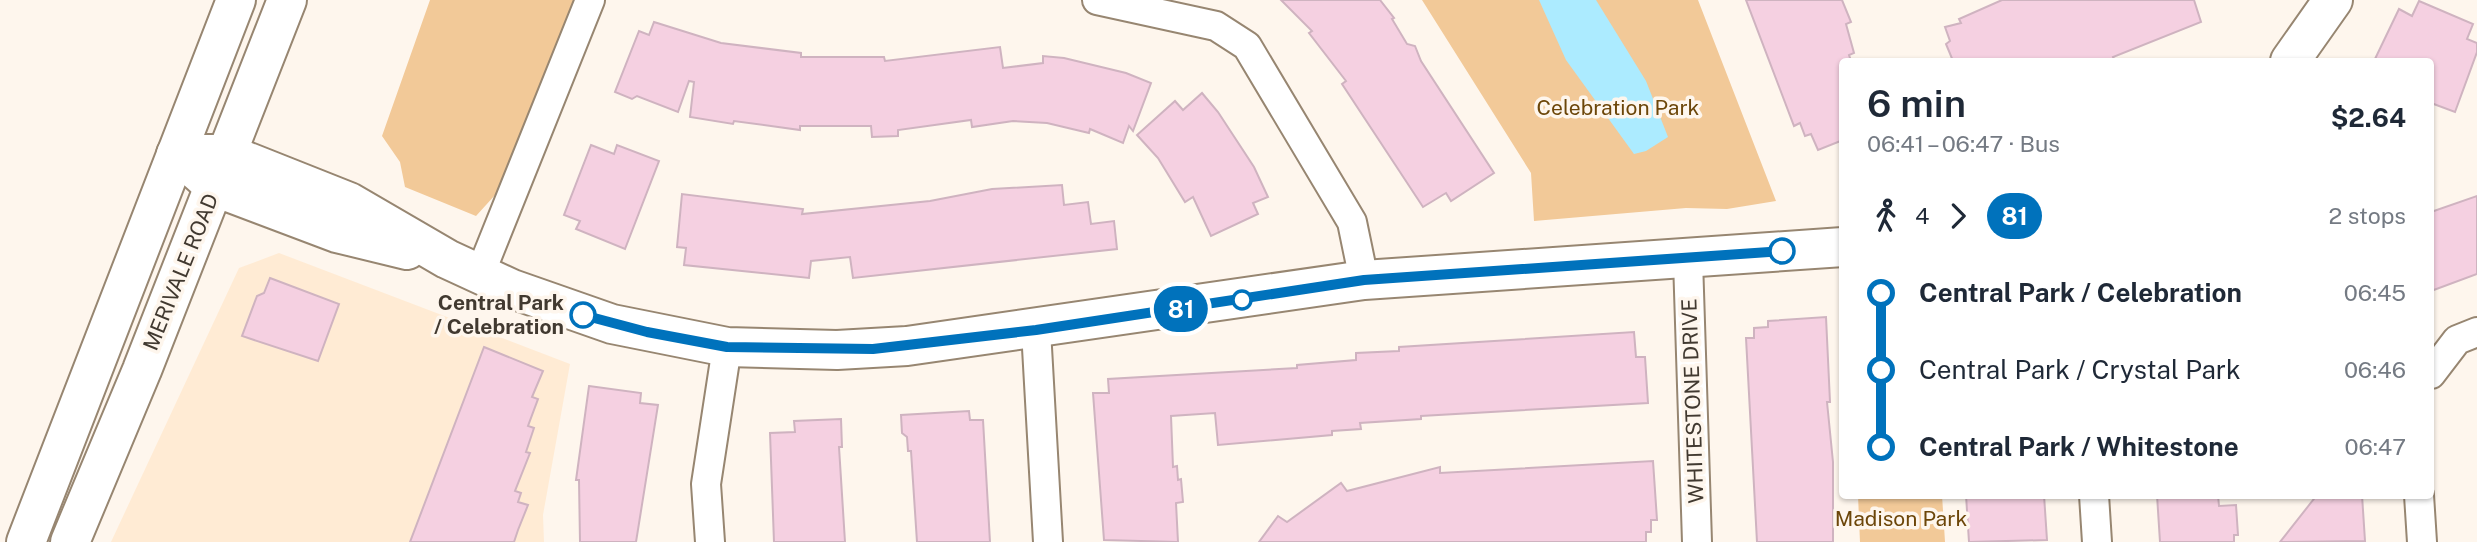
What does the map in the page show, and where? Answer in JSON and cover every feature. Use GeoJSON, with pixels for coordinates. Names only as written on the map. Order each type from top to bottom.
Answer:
{"type":"FeatureCollection","features":[{"type":"Feature","properties":{"kind":"street"},"geometry":{"type":"LineString","coordinates":[[26,542],[236,0]]}},
{"type":"Feature","properties":{"kind":"street","name":"MERIVALE ROAD"},"geometry":{"type":"LineString","coordinates":[[70,542],[221,171],[287,0]]}},
{"type":"Feature","properties":{"kind":"street"},"geometry":{"type":"LineString","coordinates":[[463,267],[590,0]]}},
{"type":"Feature","properties":{"kind":"street"},"geometry":{"type":"LineString","coordinates":[[1097,0],[1216,26],[1247,46],[1352,222],[1364,280]]}},
{"type":"Feature","properties":{"kind":"street"},"geometry":{"type":"LineString","coordinates":[[2292,58],[2333,0]]}},
{"type":"Feature","properties":{"kind":"street"},"geometry":{"type":"LineString","coordinates":[[176,154],[221,171],[349,202],[463,267],[577,314],[647,332],[727,347],[873,349],[1036,330],[1364,280],[1688,260],[1839,247]]}},
{"type":"Feature","properties":{"kind":"street","name":"WHITESTONE DRIVE"},"geometry":{"type":"LineString","coordinates":[[1688,260],[1697,542]]}},
{"type":"Feature","properties":{"kind":"street"},"geometry":{"type":"LineString","coordinates":[[1036,330],[1048,542]]}},
{"type":"Feature","properties":{"kind":"street"},"geometry":{"type":"LineString","coordinates":[[2434,370],[2457,340],[2477,332]]}},
{"type":"Feature","properties":{"kind":"street"},"geometry":{"type":"LineString","coordinates":[[710,542],[706,484],[727,347]]}},
{"type":"Feature","properties":{"kind":"street"},"geometry":{"type":"LineString","coordinates":[[2094,499],[2097,542]]}},
{"type":"Feature","properties":{"kind":"street"},"geometry":{"type":"LineString","coordinates":[[2419,499],[2422,542]]}},
{"type":"Feature","properties":{"kind":"shaded area"},"geometry":{"type":"Polygon","coordinates":[[[279,253],[570,364],[543,515],[544,542],[111,542],[239,268],[279,253]]]}},
{"type":"Feature","properties":{"kind":"green space"},"geometry":{"type":"Polygon","coordinates":[[[430,0],[574,0],[496,194],[476,216],[405,187],[400,162],[382,136],[430,0]]]}},
{"type":"Feature","properties":{"kind":"green space","name":"Celebration Park"},"geometry":{"type":"Polygon","coordinates":[[[1422,0],[1698,0],[1776,201],[1727,209],[1686,208],[1534,221],[1531,173],[1422,0]]]}},
{"type":"Feature","properties":{"kind":"green space","name":"Madison Park"},"geometry":{"type":"Polygon","coordinates":[[[1858,499],[1942,499],[1945,542],[1860,542],[1858,499]]]}},
{"type":"Feature","properties":{"kind":"water"},"geometry":{"type":"Polygon","coordinates":[[[1539,0],[1596,0],[1646,81],[1668,137],[1646,151],[1634,154],[1566,60],[1539,0]]]}},
{"type":"Feature","properties":{"kind":"building"},"geometry":{"type":"Polygon","coordinates":[[[1281,0],[1380,0],[1394,18],[1392,19],[1407,44],[1415,46],[1421,61],[1494,173],[1451,201],[1446,193],[1423,207],[1342,84],[1346,81],[1309,33],[1312,31],[1281,0]]]}},
{"type":"Feature","properties":{"kind":"building"},"geometry":{"type":"Polygon","coordinates":[[[1746,0],[1842,0],[1851,22],[1846,24],[1854,53],[1849,55],[1850,58],[1839,58],[1839,142],[1818,150],[1811,134],[1805,136],[1800,123],[1794,126],[1746,0]]]}},
{"type":"Feature","properties":{"kind":"building"},"geometry":{"type":"Polygon","coordinates":[[[2002,0],[2194,0],[2201,22],[2114,58],[1952,58],[1946,44],[1950,41],[1945,27],[1961,23],[1959,19],[2002,0]]]}},
{"type":"Feature","properties":{"kind":"building"},"geometry":{"type":"Polygon","coordinates":[[[2419,1],[2473,24],[2467,39],[2477,43],[2477,52],[2455,112],[2434,104],[2434,58],[2375,58],[2399,9],[2412,16],[2419,1]]]}},
{"type":"Feature","properties":{"kind":"building"},"geometry":{"type":"Polygon","coordinates":[[[654,22],[721,43],[801,53],[801,57],[884,57],[885,61],[1000,47],[1003,68],[1043,63],[1043,56],[1064,58],[1126,73],[1151,83],[1133,131],[1129,126],[1123,143],[1090,129],[1089,133],[1047,123],[1013,121],[972,127],[971,120],[898,130],[898,136],[872,137],[871,126],[800,126],[800,130],[734,121],[733,124],[690,117],[694,82],[689,81],[678,112],[637,96],[632,99],[615,92],[639,31],[649,35],[654,22]]]}},
{"type":"Feature","properties":{"kind":"building"},"geometry":{"type":"Polygon","coordinates":[[[1202,93],[1218,112],[1254,167],[1268,197],[1253,203],[1258,214],[1211,236],[1193,197],[1185,202],[1158,158],[1137,135],[1175,101],[1183,110],[1202,93]]]}},
{"type":"Feature","properties":{"kind":"building"},"geometry":{"type":"Polygon","coordinates":[[[591,145],[614,154],[617,145],[659,161],[625,249],[576,229],[580,221],[564,215],[591,145]]]}},
{"type":"Feature","properties":{"kind":"building"},"geometry":{"type":"Polygon","coordinates":[[[1062,185],[1064,205],[1088,202],[1091,224],[1114,221],[1117,249],[853,278],[850,257],[811,261],[809,278],[684,265],[686,248],[677,247],[682,194],[803,209],[802,214],[930,201],[992,189],[1062,185]]]}},
{"type":"Feature","properties":{"kind":"building"},"geometry":{"type":"Polygon","coordinates":[[[2477,196],[2477,274],[2434,290],[2434,211],[2477,196]]]}},
{"type":"Feature","properties":{"kind":"building"},"geometry":{"type":"Polygon","coordinates":[[[270,278],[339,304],[318,361],[242,336],[257,296],[264,293],[270,278]]]}},
{"type":"Feature","properties":{"kind":"building"},"geometry":{"type":"Polygon","coordinates":[[[1826,317],[1830,402],[1827,402],[1833,462],[1833,542],[1757,542],[1746,338],[1754,338],[1754,328],[1768,327],[1768,321],[1826,317]]]}},
{"type":"Feature","properties":{"kind":"building"},"geometry":{"type":"Polygon","coordinates":[[[1634,332],[1636,357],[1645,357],[1648,403],[1421,416],[1421,419],[1360,423],[1361,429],[1332,431],[1332,435],[1218,445],[1215,413],[1171,416],[1173,467],[1177,466],[1178,480],[1181,479],[1183,502],[1176,503],[1178,542],[1104,540],[1093,393],[1109,393],[1108,379],[1297,368],[1297,365],[1356,360],[1356,353],[1399,351],[1399,347],[1634,332]]]}},
{"type":"Feature","properties":{"kind":"building"},"geometry":{"type":"Polygon","coordinates":[[[484,347],[543,371],[532,397],[538,399],[528,426],[534,428],[526,452],[530,453],[515,491],[521,493],[518,502],[528,505],[514,542],[410,542],[484,347]]]}},
{"type":"Feature","properties":{"kind":"building"},"geometry":{"type":"Polygon","coordinates":[[[589,386],[641,393],[640,403],[658,405],[636,542],[580,542],[579,480],[576,480],[589,386]]]}},
{"type":"Feature","properties":{"kind":"building"},"geometry":{"type":"Polygon","coordinates":[[[969,411],[970,420],[983,420],[990,542],[917,542],[911,451],[908,451],[907,437],[902,433],[901,415],[969,411]]]}},
{"type":"Feature","properties":{"kind":"building"},"geometry":{"type":"Polygon","coordinates":[[[841,419],[842,447],[839,447],[845,542],[774,542],[770,433],[795,432],[794,421],[841,419]]]}},
{"type":"Feature","properties":{"kind":"building"},"geometry":{"type":"Polygon","coordinates":[[[1653,461],[1657,520],[1651,520],[1651,532],[1646,532],[1646,542],[1259,542],[1278,516],[1287,522],[1341,483],[1347,491],[1440,467],[1440,473],[1653,461]]]}},
{"type":"Feature","properties":{"kind":"building"},"geometry":{"type":"Polygon","coordinates":[[[1966,499],[2044,499],[2047,540],[1969,542],[1966,499]]]}},
{"type":"Feature","properties":{"kind":"building"},"geometry":{"type":"Polygon","coordinates":[[[2157,499],[2218,499],[2219,506],[2236,505],[2238,535],[2234,535],[2234,542],[2160,542],[2157,499]]]}},
{"type":"Feature","properties":{"kind":"building"},"geometry":{"type":"Polygon","coordinates":[[[2314,499],[2362,499],[2365,541],[2280,542],[2314,499]]]}},
{"type":"Feature","properties":{"kind":"bus line","name":"81"},"geometry":{"type":"LineString","coordinates":[[583,315],[647,332],[727,347],[873,349],[1036,330],[1364,280],[1688,260],[1782,251]]}},
{"type":"Feature","properties":{"kind":"place","name":"Central Park / Celebration"},"geometry":{"type":"Point","coordinates":[583,315]}}]}
